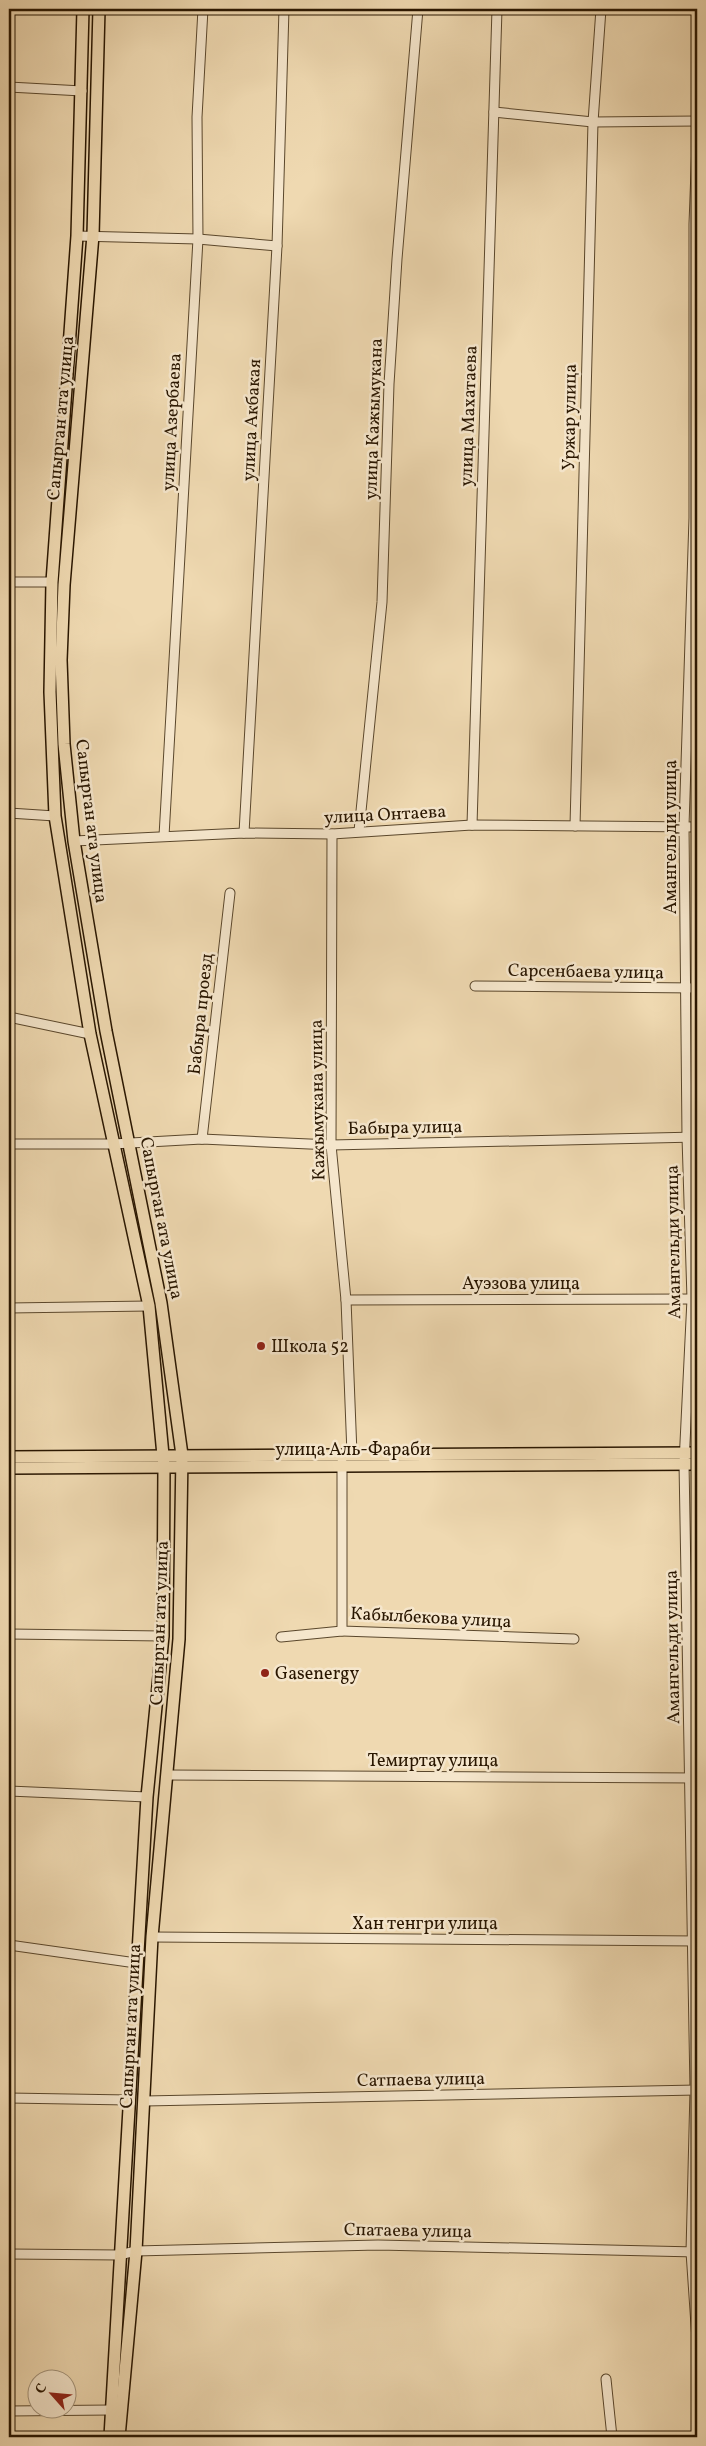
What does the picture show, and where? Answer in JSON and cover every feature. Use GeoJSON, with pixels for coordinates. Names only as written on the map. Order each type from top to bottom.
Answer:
{"type":"FeatureCollection","features":[{"type":"Feature","properties":{"kind":"main road","name":"Сапырган ата улица"},"geometry":{"type":"LineString","coordinates":[[83,9],[77,236],[52,582],[50,692],[55,816],[90,1034],[149,1306],[163,1461],[163,1636],[147,1797],[136,1963],[110,2437]]}},
{"type":"Feature","properties":{"kind":"main road","name":"Сапырган ата улица"},"geometry":{"type":"LineString","coordinates":[[98,9],[93,235],[64,585],[61,660],[64,744],[74,841],[106,1031],[161,1303],[182,1461],[179,1639],[152,1937],[136,2251],[120,2437]]}},
{"type":"Feature","properties":{"kind":"main road","name":"улица Аль-Фараби"},"geometry":{"type":"LineString","coordinates":[[9,1457],[342,1467],[684,1458],[697,1452]]}},
{"type":"Feature","properties":{"kind":"main road","name":"улица Аль-Фараби"},"geometry":{"type":"LineString","coordinates":[[182,1461],[347,1454],[684,1458],[697,1464]]}},
{"type":"Feature","properties":{"kind":"main road","name":"улица Аль-Фараби"},"geometry":{"type":"LineString","coordinates":[[9,1468],[163,1461]]}},
{"type":"Feature","properties":{"kind":"street","name":"улица Азербаева"},"geometry":{"type":"LineString","coordinates":[[164,836],[198,239],[197,117],[203,9]]}},
{"type":"Feature","properties":{"kind":"street","name":"улица Акбакая"},"geometry":{"type":"LineString","coordinates":[[244,833],[277,246],[284,9]]}},
{"type":"Feature","properties":{"kind":"street","name":"улица Кажымукана"},"geometry":{"type":"LineString","coordinates":[[358,831],[382,602],[389,384],[396,269],[418,9]]}},
{"type":"Feature","properties":{"kind":"street","name":"улица Махатаева"},"geometry":{"type":"LineString","coordinates":[[472,825],[497,9]]}},
{"type":"Feature","properties":{"kind":"street","name":"Уржар улица"},"geometry":{"type":"LineString","coordinates":[[574,826],[593,122],[601,9]]}},
{"type":"Feature","properties":{"kind":"street"},"geometry":{"type":"LineString","coordinates":[[9,87],[82,91]]}},
{"type":"Feature","properties":{"kind":"street"},"geometry":{"type":"LineString","coordinates":[[494,112],[593,122],[697,121]]}},
{"type":"Feature","properties":{"kind":"street","name":"Амангельди улица"},"geometry":{"type":"LineString","coordinates":[[697,143],[696,518],[693,674],[684,826],[687,1137],[694,1299],[684,1458],[694,1778],[696,2090],[694,2252],[697,2340]]}},
{"type":"Feature","properties":{"kind":"street"},"geometry":{"type":"LineString","coordinates":[[77,236],[198,239],[277,246]]}},
{"type":"Feature","properties":{"kind":"street"},"geometry":{"type":"LineString","coordinates":[[9,582],[52,582]]}},
{"type":"Feature","properties":{"kind":"street"},"geometry":{"type":"LineString","coordinates":[[9,813],[55,816]]}},
{"type":"Feature","properties":{"kind":"street","name":"улица Онтаева"},"geometry":{"type":"LineString","coordinates":[[74,841],[244,833],[332,834],[472,825],[697,826]]}},
{"type":"Feature","properties":{"kind":"street","name":"Кажымукана улица"},"geometry":{"type":"LineString","coordinates":[[332,834],[330,1145],[346,1300],[347,1454]]}},
{"type":"Feature","properties":{"kind":"street","name":"Бабыра проезд"},"geometry":{"type":"LineString","coordinates":[[202,1140],[230,893]]}},
{"type":"Feature","properties":{"kind":"street","name":"Сарсенбаева улица"},"geometry":{"type":"LineString","coordinates":[[475,986],[697,988]]}},
{"type":"Feature","properties":{"kind":"street"},"geometry":{"type":"LineString","coordinates":[[9,1017],[90,1034]]}},
{"type":"Feature","properties":{"kind":"street","name":"Бабыра улица"},"geometry":{"type":"LineString","coordinates":[[9,1144],[113,1144],[202,1140],[330,1145],[697,1137]]}},
{"type":"Feature","properties":{"kind":"street","name":"Ауэзова улица"},"geometry":{"type":"LineString","coordinates":[[346,1300],[694,1299]]}},
{"type":"Feature","properties":{"kind":"street"},"geometry":{"type":"LineString","coordinates":[[9,1308],[149,1306]]}},
{"type":"Feature","properties":{"kind":"street","name":"Кабылбекова улица"},"geometry":{"type":"LineString","coordinates":[[347,1454],[342,1467],[342,1631],[574,1639]]}},
{"type":"Feature","properties":{"kind":"street"},"geometry":{"type":"LineString","coordinates":[[281,1638],[342,1631]]}},
{"type":"Feature","properties":{"kind":"street"},"geometry":{"type":"LineString","coordinates":[[9,1634],[163,1636]]}},
{"type":"Feature","properties":{"kind":"street","name":"Темиртау улица"},"geometry":{"type":"LineString","coordinates":[[168,1775],[694,1778]]}},
{"type":"Feature","properties":{"kind":"street"},"geometry":{"type":"LineString","coordinates":[[9,1791],[147,1797]]}},
{"type":"Feature","properties":{"kind":"street","name":"Хан тенгри улица"},"geometry":{"type":"LineString","coordinates":[[152,1937],[695,1941]]}},
{"type":"Feature","properties":{"kind":"street"},"geometry":{"type":"LineString","coordinates":[[9,1945],[136,1963]]}},
{"type":"Feature","properties":{"kind":"street","name":"Сатпаева улица"},"geometry":{"type":"LineString","coordinates":[[145,2101],[696,2090]]}},
{"type":"Feature","properties":{"kind":"street"},"geometry":{"type":"LineString","coordinates":[[9,2098],[129,2100]]}},
{"type":"Feature","properties":{"kind":"street","name":"Спатаева улица"},"geometry":{"type":"LineString","coordinates":[[9,2254],[119,2255],[136,2251],[378,2245],[694,2252]]}},
{"type":"Feature","properties":{"kind":"street"},"geometry":{"type":"LineString","coordinates":[[606,2379],[612,2437]]}},
{"type":"Feature","properties":{"kind":"street"},"geometry":{"type":"LineString","coordinates":[[9,2411],[111,2410]]}},
{"type":"Feature","properties":{"kind":"place","name":"Школа 52"},"geometry":{"type":"Point","coordinates":[261,1346]}},
{"type":"Feature","properties":{"kind":"place","name":"Gasenergy"},"geometry":{"type":"Point","coordinates":[265,1673]}}]}
